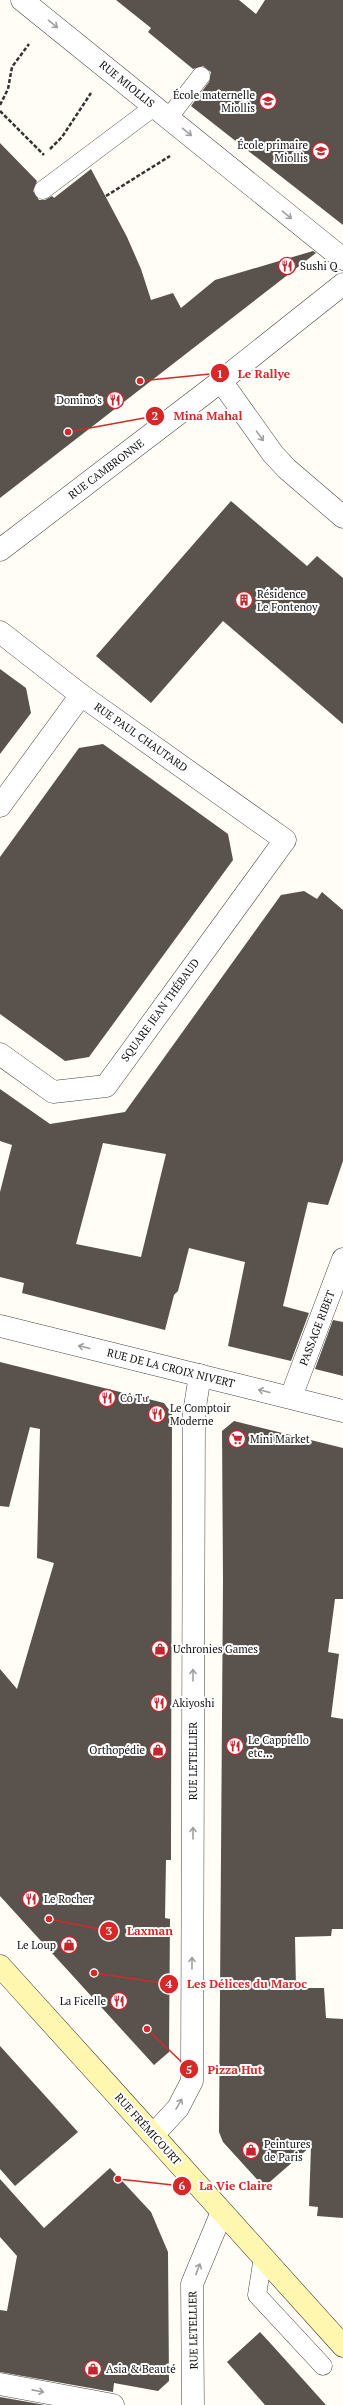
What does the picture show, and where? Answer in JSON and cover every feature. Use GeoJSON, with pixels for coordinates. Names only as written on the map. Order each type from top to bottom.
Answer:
{"type":"FeatureCollection","features":[{"type":"Feature","properties":{"kind":"main road","name":"RUE FRÉMICOURT"},"geometry":{"type":"LineString","coordinates":[[0,1966],[154,2134],[343,2346]]}},
{"type":"Feature","properties":{"kind":"street","name":"RUE MIOLLIS"},"geometry":{"type":"LineString","coordinates":[[22,0],[162,112],[321,244],[343,259]]}},
{"type":"Feature","properties":{"kind":"street","name":"RUE CAMBRONNE"},"geometry":{"type":"LineString","coordinates":[[0,550],[221,381],[343,284]]}},
{"type":"Feature","properties":{"kind":"street"},"geometry":{"type":"LineString","coordinates":[[221,381],[273,454],[287,469],[343,517]]}},
{"type":"Feature","properties":{"kind":"street","name":"RUE PAUL CHAUTARD"},"geometry":{"type":"LineString","coordinates":[[0,632],[81,695],[285,840]]}},
{"type":"Feature","properties":{"kind":"street"},"geometry":{"type":"LineString","coordinates":[[0,806],[81,695]]}},
{"type":"Feature","properties":{"kind":"street","name":"SQUARE JEAN THÉBAUD"},"geometry":{"type":"LineString","coordinates":[[0,1054],[53,1092],[106,1086],[285,840]]}},
{"type":"Feature","properties":{"kind":"street","name":"PASSAGE RIBET"},"geometry":{"type":"LineString","coordinates":[[291,1397],[343,1259]]}},
{"type":"Feature","properties":{"kind":"street","name":"RUE DE LA CROIX NIVERT"},"geometry":{"type":"LineString","coordinates":[[0,1326],[343,1410]]}},
{"type":"Feature","properties":{"kind":"street","name":"RUE LETELLIER"},"geometry":{"type":"LineString","coordinates":[[154,2134],[178,2108],[192,2081],[194,1413],[200,1375]]}},
{"type":"Feature","properties":{"kind":"street","name":"RUE LETELLIER"},"geometry":{"type":"LineString","coordinates":[[194,2405],[192,2284],[222,2212]]}},
{"type":"Feature","properties":{"kind":"street"},"geometry":{"type":"LineString","coordinates":[[0,2384],[113,2405]]}},
{"type":"Feature","properties":{"kind":"lane"},"geometry":{"type":"LineString","coordinates":[[43,190],[162,112],[201,76]]}},
{"type":"Feature","properties":{"kind":"lane"},"geometry":{"type":"LineString","coordinates":[[263,2257],[257,2295],[323,2366]]}},
{"type":"Feature","properties":{"kind":"path"},"geometry":{"type":"LineString","coordinates":[[0,105],[8,89],[12,67],[29,44]]}},
{"type":"Feature","properties":{"kind":"path"},"geometry":{"type":"LineString","coordinates":[[39,160],[62,137],[91,93]]}},
{"type":"Feature","properties":{"kind":"path"},"geometry":{"type":"LineString","coordinates":[[0,111],[45,155]]}},
{"type":"Feature","properties":{"kind":"path"},"geometry":{"type":"LineString","coordinates":[[106,196],[170,156]]}},
{"type":"Feature","properties":{"kind":"building"},"geometry":{"type":"Polygon","coordinates":[[[116,0],[239,0],[256,14],[265,0],[343,0],[343,225],[191,106],[209,82],[211,72],[203,66],[193,69],[148,32],[151,28],[116,0]]]}},
{"type":"Feature","properties":{"kind":"building"},"geometry":{"type":"Polygon","coordinates":[[[0,143],[37,181],[33,191],[39,200],[45,200],[52,196],[54,198],[91,169],[127,237],[141,269],[151,300],[173,293],[181,308],[215,280],[313,251],[316,253],[0,498],[0,143]]]}},
{"type":"Feature","properties":{"kind":"building","name":"Résidence Le Fontenoy"},"geometry":{"type":"Polygon","coordinates":[[[231,501],[307,566],[317,556],[343,578],[343,724],[223,621],[151,703],[96,656],[231,501]]]}},
{"type":"Feature","properties":{"kind":"building"},"geometry":{"type":"Polygon","coordinates":[[[0,669],[26,688],[31,713],[0,754],[0,669]]]}},
{"type":"Feature","properties":{"kind":"building"},"geometry":{"type":"Polygon","coordinates":[[[103,744],[228,834],[233,860],[89,1057],[65,1061],[0,1014],[0,857],[79,748],[103,744]]]}},
{"type":"Feature","properties":{"kind":"building"},"geometry":{"type":"Polygon","coordinates":[[[304,891],[317,899],[322,892],[343,910],[343,1161],[328,1205],[308,1202],[283,1306],[309,1313],[291,1361],[228,1346],[245,1262],[189,1248],[178,1291],[174,1295],[165,1330],[22,1293],[24,1283],[0,1277],[0,1192],[12,1145],[0,1141],[0,1089],[50,1124],[125,1112],[281,895],[304,891]],[[103,1143],[76,1244],[141,1257],[166,1154],[103,1143]]]}},
{"type":"Feature","properties":{"kind":"building"},"geometry":{"type":"Polygon","coordinates":[[[333,1320],[343,1322],[343,1376],[315,1369],[333,1320]]]}},
{"type":"Feature","properties":{"kind":"building"},"geometry":{"type":"Polygon","coordinates":[[[0,1362],[164,1403],[172,1414],[171,1860],[166,1860],[165,1918],[170,1919],[169,2052],[154,2065],[0,1896],[0,1669],[17,1689],[54,1563],[37,1558],[40,1429],[30,1427],[9,1507],[0,1506],[0,1362]]]}},
{"type":"Feature","properties":{"kind":"building"},"geometry":{"type":"Polygon","coordinates":[[[234,1421],[343,1448],[343,1599],[335,1599],[328,1652],[339,1654],[331,1717],[343,1719],[343,1929],[332,1929],[331,1936],[295,1937],[296,1988],[324,1988],[326,2018],[343,2019],[343,2218],[317,2216],[318,2207],[309,2206],[311,2146],[264,2187],[223,2142],[219,2132],[223,1580],[222,1431],[234,1421]]]}},
{"type":"Feature","properties":{"kind":"building"},"geometry":{"type":"Polygon","coordinates":[[[0,2046],[78,2132],[15,2186],[0,2169],[0,2046]]]}},
{"type":"Feature","properties":{"kind":"building"},"geometry":{"type":"Polygon","coordinates":[[[110,2168],[151,2212],[168,2252],[169,2381],[158,2391],[114,2383],[113,2392],[0,2372],[0,2310],[7,2311],[17,2256],[0,2237],[0,2179],[44,2228],[110,2168]]]}},
{"type":"Feature","properties":{"kind":"building"},"geometry":{"type":"Polygon","coordinates":[[[260,2332],[326,2405],[265,2405],[227,2362],[260,2332]]]}},
{"type":"Feature","properties":{"kind":"building"},"geometry":{"type":"Polygon","coordinates":[[[0,2397],[45,2405],[0,2405],[0,2397]]]}},
{"type":"Feature","properties":{"kind":"place","name":"École maternelle Miollis"},"geometry":{"type":"Point","coordinates":[268,101]}},
{"type":"Feature","properties":{"kind":"place","name":"École primaire Miollis"},"geometry":{"type":"Point","coordinates":[321,151]}},
{"type":"Feature","properties":{"kind":"place","name":"Sushi Q"},"geometry":{"type":"Point","coordinates":[287,266]}},
{"type":"Feature","properties":{"kind":"place","name":"Le Rallye"},"geometry":{"type":"Point","coordinates":[140,381]}},
{"type":"Feature","properties":{"kind":"place","name":"Domino's"},"geometry":{"type":"Point","coordinates":[115,400]}},
{"type":"Feature","properties":{"kind":"place","name":"Mina Mahal"},"geometry":{"type":"Point","coordinates":[68,432]}},
{"type":"Feature","properties":{"kind":"place","name":"Résidence Le Fontenoy"},"geometry":{"type":"Point","coordinates":[244,600]}},
{"type":"Feature","properties":{"kind":"place","name":"Cô Tư"},"geometry":{"type":"Point","coordinates":[107,1398]}},
{"type":"Feature","properties":{"kind":"place","name":"Le Comptoir Moderne"},"geometry":{"type":"Point","coordinates":[157,1414]}},
{"type":"Feature","properties":{"kind":"place","name":"Mini Market"},"geometry":{"type":"Point","coordinates":[237,1439]}},
{"type":"Feature","properties":{"kind":"place","name":"Uchronies Games"},"geometry":{"type":"Point","coordinates":[160,1649]}},
{"type":"Feature","properties":{"kind":"place","name":"Akiyoshi"},"geometry":{"type":"Point","coordinates":[159,1703]}},
{"type":"Feature","properties":{"kind":"place","name":"Le Cappiello etc..."},"geometry":{"type":"Point","coordinates":[235,1746]}},
{"type":"Feature","properties":{"kind":"place","name":"Orthopédie"},"geometry":{"type":"Point","coordinates":[158,1750]}},
{"type":"Feature","properties":{"kind":"place","name":"Le Rocher"},"geometry":{"type":"Point","coordinates":[31,1899]}},
{"type":"Feature","properties":{"kind":"place","name":"Laxman"},"geometry":{"type":"Point","coordinates":[49,1919]}},
{"type":"Feature","properties":{"kind":"place","name":"Le Loup"},"geometry":{"type":"Point","coordinates":[69,1945]}},
{"type":"Feature","properties":{"kind":"place","name":"Les Délices du Maroc"},"geometry":{"type":"Point","coordinates":[94,1973]}},
{"type":"Feature","properties":{"kind":"place","name":"La Ficelle"},"geometry":{"type":"Point","coordinates":[119,2001]}},
{"type":"Feature","properties":{"kind":"place","name":"Pizza Hut"},"geometry":{"type":"Point","coordinates":[147,2029]}},
{"type":"Feature","properties":{"kind":"place","name":"Peintures de Paris"},"geometry":{"type":"Point","coordinates":[251,2150]}},
{"type":"Feature","properties":{"kind":"place","name":"La Vie Claire"},"geometry":{"type":"Point","coordinates":[118,2179]}},
{"type":"Feature","properties":{"kind":"place","name":"Asia & Beauté"},"geometry":{"type":"Point","coordinates":[93,2369]}}]}
